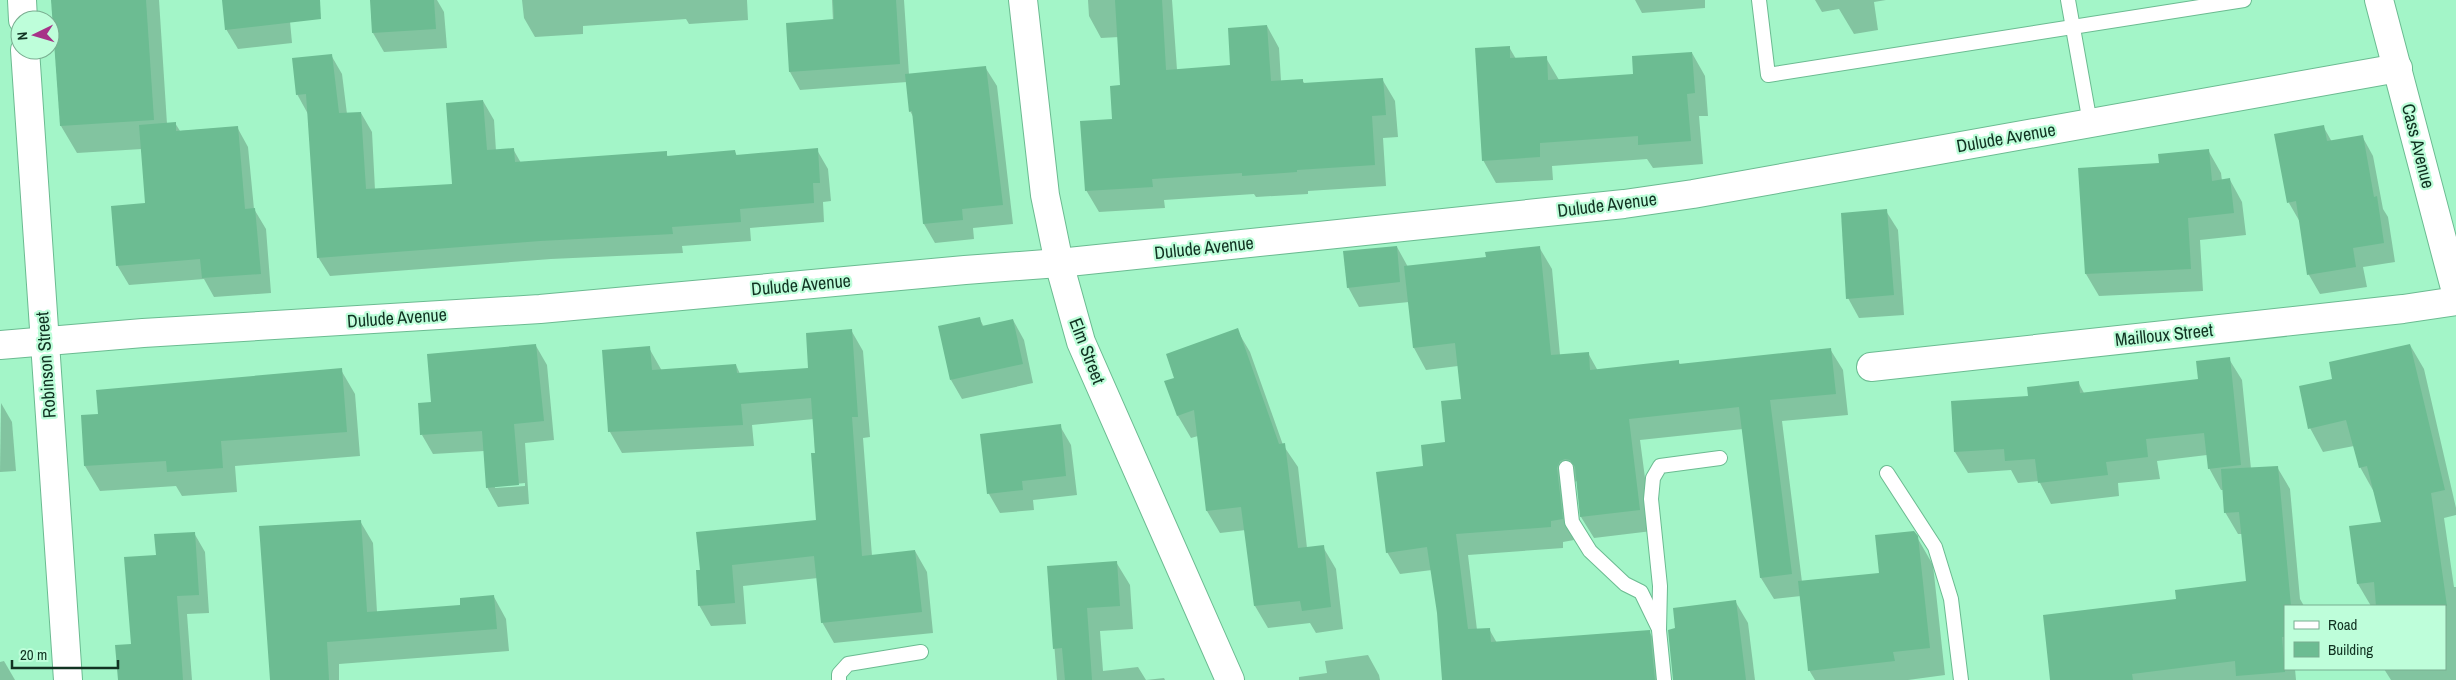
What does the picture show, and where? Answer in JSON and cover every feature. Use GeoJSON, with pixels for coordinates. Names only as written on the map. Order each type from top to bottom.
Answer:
{"type":"FeatureCollection","features":[{"type":"Feature","properties":{"kind":"street","name":"Elm Street"},"geometry":{"type":"LineString","coordinates":[[1022,0],[1045,195],[1059,263],[1081,342],[1230,680]]}},
{"type":"Feature","properties":{"kind":"street","name":"Cass Avenue"},"geometry":{"type":"LineString","coordinates":[[2379,0],[2456,292]]}},
{"type":"Feature","properties":{"kind":"street","name":"Robinson Street"},"geometry":{"type":"LineString","coordinates":[[26,60],[68,680]]}},
{"type":"Feature","properties":{"kind":"street","name":"Dulude Avenue"},"geometry":{"type":"LineString","coordinates":[[0,345],[143,333],[540,309],[1059,263],[1624,204],[1693,194],[2398,68]]}},
{"type":"Feature","properties":{"kind":"street","name":"Mailloux Street"},"geometry":{"type":"LineString","coordinates":[[1871,367],[2403,309],[2456,301]]}},
{"type":"Feature","properties":{"kind":"lane"},"geometry":{"type":"LineString","coordinates":[[1759,0],[1768,75],[2244,0]]}},
{"type":"Feature","properties":{"kind":"lane"},"geometry":{"type":"LineString","coordinates":[[2068,0],[2090,123]]}},
{"type":"Feature","properties":{"kind":"lane"},"geometry":{"type":"LineString","coordinates":[[1664,680],[1659,630],[1660,586],[1652,525],[1652,478],[1660,466],[1720,458]]}},
{"type":"Feature","properties":{"kind":"lane"},"geometry":{"type":"LineString","coordinates":[[1566,468],[1572,522],[1590,552],[1625,584],[1641,592],[1659,630]]}},
{"type":"Feature","properties":{"kind":"lane"},"geometry":{"type":"LineString","coordinates":[[1887,474],[1938,554],[1951,599],[1961,680]]}},
{"type":"Feature","properties":{"kind":"lane"},"geometry":{"type":"LineString","coordinates":[[839,680],[838,674],[848,664],[921,652]]}},
{"type":"Feature","properties":{"kind":"building"},"geometry":{"type":"Polygon","coordinates":[[[51,0],[146,0],[154,120],[60,126],[55,60],[60,60],[60,10],[52,10],[51,0]]]}},
{"type":"Feature","properties":{"kind":"building"},"geometry":{"type":"Polygon","coordinates":[[[222,0],[320,0],[321,19],[225,30],[222,0]]]}},
{"type":"Feature","properties":{"kind":"building"},"geometry":{"type":"Polygon","coordinates":[[[370,0],[434,0],[436,29],[372,33],[370,0]]]}},
{"type":"Feature","properties":{"kind":"building"},"geometry":{"type":"Polygon","coordinates":[[[833,0],[896,0],[900,64],[789,72],[786,23],[834,19],[833,0]]]}},
{"type":"Feature","properties":{"kind":"building"},"geometry":{"type":"Polygon","coordinates":[[[1115,0],[1162,0],[1166,70],[1230,65],[1228,28],[1267,25],[1271,81],[1303,79],[1303,83],[1383,78],[1386,115],[1372,116],[1375,165],[1242,176],[1242,173],[1152,179],[1153,187],[1085,191],[1080,121],[1112,119],[1110,86],[1120,85],[1115,0]]]}},
{"type":"Feature","properties":{"kind":"building"},"geometry":{"type":"Polygon","coordinates":[[[1510,46],[1510,58],[1547,56],[1548,80],[1633,74],[1632,56],[1692,52],[1695,93],[1687,94],[1691,141],[1638,145],[1638,136],[1540,143],[1540,157],[1482,161],[1475,48],[1510,46]]]}},
{"type":"Feature","properties":{"kind":"building"},"geometry":{"type":"Polygon","coordinates":[[[332,54],[339,113],[361,112],[366,189],[452,184],[446,103],[483,100],[487,150],[514,148],[515,162],[667,151],[667,156],[735,150],[736,155],[818,148],[820,183],[813,183],[814,203],[740,209],[741,222],[672,227],[673,234],[540,241],[317,258],[306,94],[296,95],[292,58],[332,54]]]}},
{"type":"Feature","properties":{"kind":"building"},"geometry":{"type":"Polygon","coordinates":[[[986,66],[1003,205],[962,209],[963,220],[923,224],[912,111],[909,112],[905,74],[986,66]]]}},
{"type":"Feature","properties":{"kind":"building"},"geometry":{"type":"Polygon","coordinates":[[[176,122],[176,131],[238,126],[245,209],[255,208],[261,274],[202,278],[200,259],[116,266],[111,206],[145,203],[139,125],[176,122]]]}},
{"type":"Feature","properties":{"kind":"building"},"geometry":{"type":"Polygon","coordinates":[[[2324,125],[2327,141],[2363,135],[2374,197],[2377,196],[2384,243],[2353,248],[2356,267],[2307,275],[2296,201],[2287,203],[2274,134],[2324,125]]]}},
{"type":"Feature","properties":{"kind":"building"},"geometry":{"type":"Polygon","coordinates":[[[2209,149],[2212,181],[2230,178],[2234,213],[2188,218],[2191,269],[2085,274],[2078,168],[2159,163],[2158,154],[2209,149]]]}},
{"type":"Feature","properties":{"kind":"building"},"geometry":{"type":"Polygon","coordinates":[[[1887,209],[1894,295],[1846,299],[1841,213],[1887,209]]]}},
{"type":"Feature","properties":{"kind":"building"},"geometry":{"type":"Polygon","coordinates":[[[1397,246],[1400,282],[1347,288],[1343,251],[1397,246]]]}},
{"type":"Feature","properties":{"kind":"building"},"geometry":{"type":"Polygon","coordinates":[[[1540,246],[1551,355],[1589,352],[1590,370],[1679,360],[1679,364],[1831,348],[1836,394],[1770,400],[1792,574],[1760,578],[1739,407],[1629,419],[1640,510],[1580,517],[1575,467],[1570,460],[1565,459],[1560,461],[1557,468],[1563,519],[1551,521],[1551,527],[1456,534],[1468,629],[1490,628],[1491,642],[1650,630],[1655,680],[1442,680],[1437,613],[1427,547],[1386,553],[1376,472],[1423,466],[1421,445],[1445,442],[1441,401],[1461,399],[1455,343],[1413,348],[1404,266],[1486,257],[1485,252],[1540,246]]]}},
{"type":"Feature","properties":{"kind":"building"},"geometry":{"type":"Polygon","coordinates":[[[980,317],[982,326],[1013,319],[1023,364],[950,380],[938,326],[980,317]]]}},
{"type":"Feature","properties":{"kind":"building"},"geometry":{"type":"Polygon","coordinates":[[[1238,328],[1279,444],[1285,443],[1298,548],[1324,545],[1331,607],[1302,611],[1300,601],[1254,606],[1241,507],[1206,511],[1194,410],[1177,416],[1164,381],[1174,378],[1166,354],[1238,328]]]}},
{"type":"Feature","properties":{"kind":"building"},"geometry":{"type":"Polygon","coordinates":[[[852,329],[858,417],[852,417],[862,556],[915,550],[922,612],[821,623],[814,556],[732,565],[735,603],[698,606],[696,570],[700,570],[696,532],[816,520],[811,453],[815,453],[811,398],[741,404],[743,425],[608,432],[602,350],[650,346],[652,370],[736,364],[737,373],[808,368],[806,333],[852,329]]]}},
{"type":"Feature","properties":{"kind":"building"},"geometry":{"type":"Polygon","coordinates":[[[536,344],[544,421],[514,424],[519,485],[486,488],[482,431],[420,435],[418,403],[431,402],[427,354],[536,344]]]}},
{"type":"Feature","properties":{"kind":"building"},"geometry":{"type":"Polygon","coordinates":[[[2410,344],[2445,490],[2431,493],[2447,606],[2376,605],[2374,582],[2357,584],[2349,526],[2381,522],[2367,466],[2359,468],[2346,420],[2308,429],[2299,386],[2332,379],[2329,362],[2410,344]]]}},
{"type":"Feature","properties":{"kind":"building"},"geometry":{"type":"Polygon","coordinates":[[[2230,357],[2241,465],[2208,469],[2204,433],[2146,439],[2148,457],[2106,462],[2108,475],[2038,483],[2035,459],[2005,461],[2004,449],[1954,452],[1951,401],[2028,396],[2027,387],[2079,381],[2080,393],[2198,379],[2196,361],[2230,357]]]}},
{"type":"Feature","properties":{"kind":"building"},"geometry":{"type":"Polygon","coordinates":[[[342,368],[347,432],[221,441],[223,468],[167,472],[166,461],[84,466],[81,415],[98,414],[96,390],[342,368]]]}},
{"type":"Feature","properties":{"kind":"building"},"geometry":{"type":"Polygon","coordinates":[[[1061,424],[1066,476],[1022,481],[1023,490],[987,494],[980,434],[1061,424]]]}},
{"type":"Feature","properties":{"kind":"building"},"geometry":{"type":"Polygon","coordinates":[[[2278,466],[2291,605],[2284,605],[2284,637],[2282,637],[2285,672],[2236,676],[2235,661],[2132,674],[2133,680],[2050,680],[2043,615],[2176,599],[2175,590],[2246,581],[2239,512],[2224,513],[2221,469],[2278,466]]]}},
{"type":"Feature","properties":{"kind":"building"},"geometry":{"type":"Polygon","coordinates":[[[361,520],[367,612],[460,605],[460,598],[494,595],[497,629],[327,642],[329,680],[270,680],[259,526],[361,520]]]}},
{"type":"Feature","properties":{"kind":"building"},"geometry":{"type":"Polygon","coordinates":[[[1914,531],[1918,536],[1930,648],[1893,652],[1895,661],[1808,671],[1798,581],[1879,573],[1875,535],[1914,531]]]}},
{"type":"Feature","properties":{"kind":"building"},"geometry":{"type":"Polygon","coordinates":[[[195,532],[199,595],[177,596],[183,680],[118,680],[115,645],[131,644],[124,557],[156,555],[154,534],[195,532]]]}},
{"type":"Feature","properties":{"kind":"building"},"geometry":{"type":"Polygon","coordinates":[[[1117,561],[1120,606],[1087,608],[1092,680],[1065,680],[1062,648],[1053,649],[1047,566],[1117,561]]]}},
{"type":"Feature","properties":{"kind":"building"},"geometry":{"type":"Polygon","coordinates":[[[1736,600],[1746,680],[1673,680],[1668,630],[1675,628],[1673,608],[1736,600]]]}}]}
